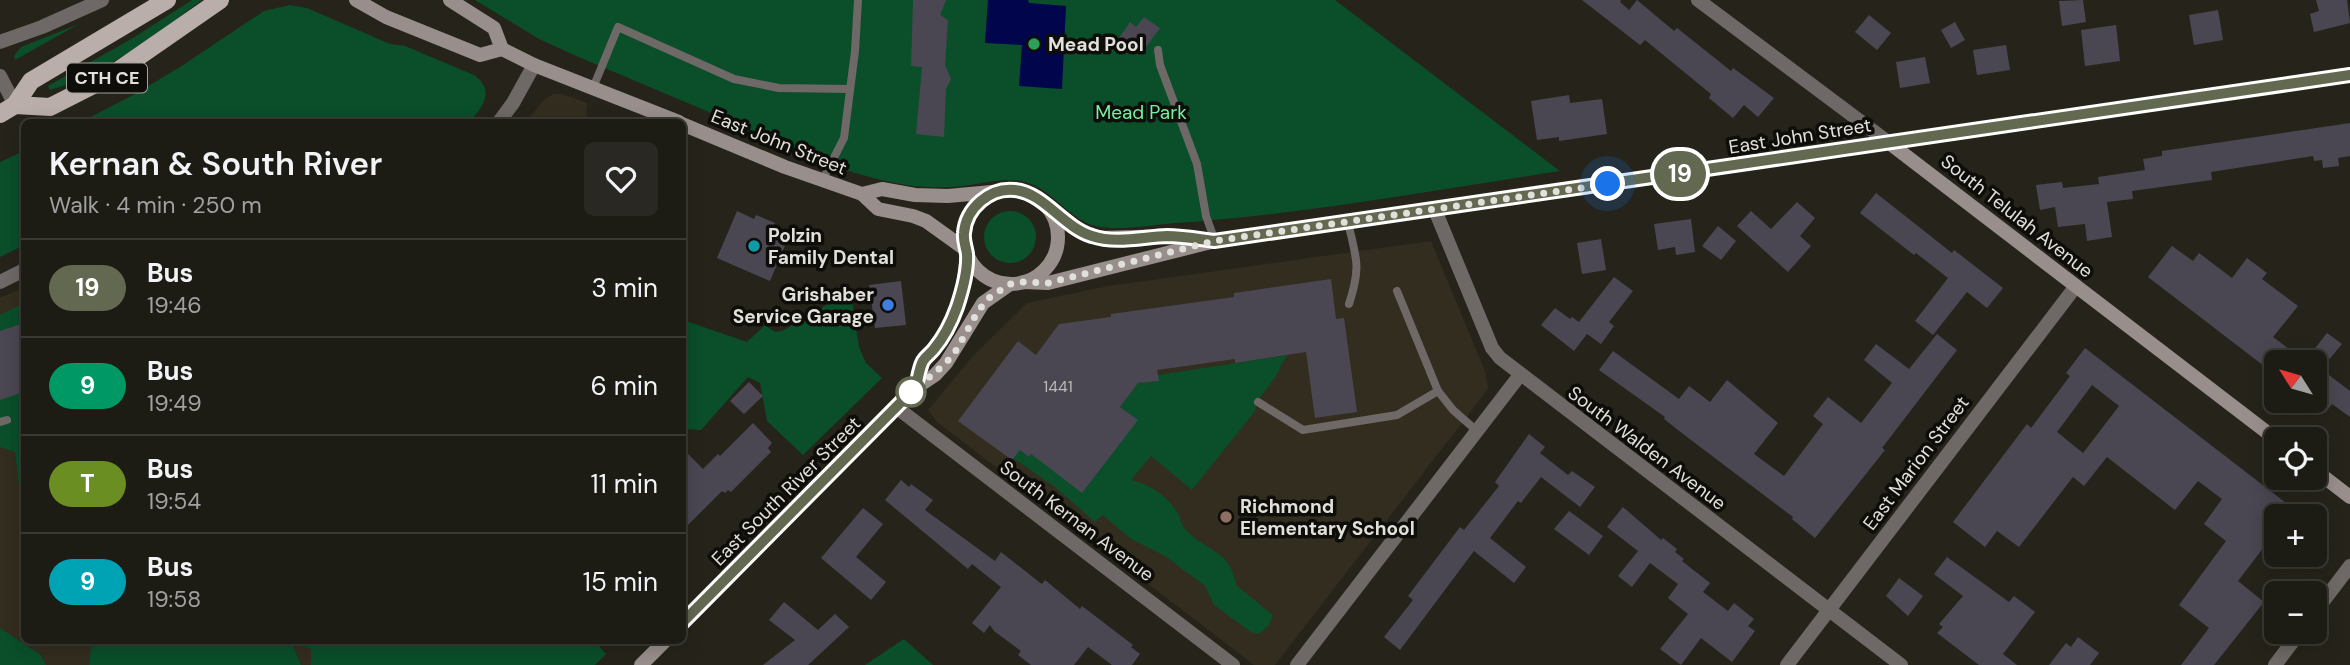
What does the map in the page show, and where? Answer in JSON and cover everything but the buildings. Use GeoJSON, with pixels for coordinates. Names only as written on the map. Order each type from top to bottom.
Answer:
{"type":"FeatureCollection","features":[{"type":"Feature","properties":{"kind":"main road","name":"CTH CE"},"geometry":{"type":"LineString","coordinates":[[7,109],[31,81],[167,0]]}},
{"type":"Feature","properties":{"kind":"main road","name":"CTH CE"},"geometry":{"type":"LineString","coordinates":[[7,109],[50,107],[109,77],[220,0]]}},
{"type":"Feature","properties":{"kind":"street"},"geometry":{"type":"LineString","coordinates":[[0,43],[103,0]]}},
{"type":"Feature","properties":{"kind":"street","name":"East John Street"},"geometry":{"type":"LineString","coordinates":[[356,0],[386,17],[480,55],[502,49],[534,65],[671,119]]}},
{"type":"Feature","properties":{"kind":"street","name":"East John Street"},"geometry":{"type":"LineString","coordinates":[[450,0],[494,28],[502,49]]}},
{"type":"Feature","properties":{"kind":"street","name":"South Telulah Avenue"},"geometry":{"type":"LineString","coordinates":[[1698,0],[2264,430]]}},
{"type":"Feature","properties":{"kind":"street"},"geometry":{"type":"LineString","coordinates":[[501,119],[534,65]]}},
{"type":"Feature","properties":{"kind":"street","name":"East John Street"},"geometry":{"type":"LineString","coordinates":[[1017,283],[1048,283],[1214,241],[2350,75]]}},
{"type":"Feature","properties":{"kind":"street"},"geometry":{"type":"LineString","coordinates":[[0,76],[7,109]]}},
{"type":"Feature","properties":{"kind":"street","name":"East John Street"},"geometry":{"type":"LineString","coordinates":[[686,125],[822,181],[862,194],[878,209],[926,221],[966,251]]}},
{"type":"Feature","properties":{"kind":"street","name":"East John Street"},"geometry":{"type":"LineString","coordinates":[[862,194],[882,189],[915,195],[948,196],[998,191]]}},
{"type":"Feature","properties":{"kind":"street"},"geometry":{"type":"LineString","coordinates":[[1012,189],[1027,192],[1040,199],[1050,210],[1056,223],[1058,238],[1048,265],[1038,275],[1017,283],[996,282],[974,266],[966,251],[964,234],[974,207],[985,197],[1012,189]]}},
{"type":"Feature","properties":{"kind":"street","name":"East John Street"},"geometry":{"type":"LineString","coordinates":[[1050,210],[1084,233],[1100,238],[1172,236],[1214,241]]}},
{"type":"Feature","properties":{"kind":"street","name":"South Walden Avenue"},"geometry":{"type":"LineString","coordinates":[[1435,210],[1492,348],[1500,358],[1901,665]]}},
{"type":"Feature","properties":{"kind":"street","name":"East South River Street"},"geometry":{"type":"LineString","coordinates":[[916,387],[923,362],[944,335],[957,308],[966,251]]}},
{"type":"Feature","properties":{"kind":"street"},"geometry":{"type":"LineString","coordinates":[[0,282],[21,272]]}},
{"type":"Feature","properties":{"kind":"street","name":"East South River Street"},"geometry":{"type":"LineString","coordinates":[[686,619],[916,387],[935,375],[946,363],[984,303],[1017,283]]}},
{"type":"Feature","properties":{"kind":"street","name":"East Marion Street"},"geometry":{"type":"LineString","coordinates":[[1787,665],[2076,286]]}},
{"type":"Feature","properties":{"kind":"street"},"geometry":{"type":"LineString","coordinates":[[1297,665],[1520,375]]}},
{"type":"Feature","properties":{"kind":"street","name":"South Kernan Avenue"},"geometry":{"type":"LineString","coordinates":[[896,407],[1233,665]]}},
{"type":"Feature","properties":{"kind":"street"},"geometry":{"type":"LineString","coordinates":[[2327,479],[2350,497]]}},
{"type":"Feature","properties":{"kind":"street"},"geometry":{"type":"LineString","coordinates":[[2327,596],[2350,566]]}},
{"type":"Feature","properties":{"kind":"street"},"geometry":{"type":"LineString","coordinates":[[641,665],[662,644]]}},
{"type":"Feature","properties":{"kind":"street"},"geometry":{"type":"LineString","coordinates":[[2275,665],[2291,644]]}},
{"type":"Feature","properties":{"kind":"lane"},"geometry":{"type":"LineString","coordinates":[[822,181],[844,138],[858,0]]}},
{"type":"Feature","properties":{"kind":"lane"},"geometry":{"type":"LineString","coordinates":[[593,88],[618,27],[734,79],[779,88],[850,89]]}},
{"type":"Feature","properties":{"kind":"lane"},"geometry":{"type":"LineString","coordinates":[[1158,50],[1160,65],[1197,164],[1206,216],[1214,241]]}},
{"type":"Feature","properties":{"kind":"lane"},"geometry":{"type":"LineString","coordinates":[[1348,223],[1358,262],[1358,278],[1349,304]]}},
{"type":"Feature","properties":{"kind":"lane"},"geometry":{"type":"LineString","coordinates":[[1397,291],[1438,391],[1453,411],[1477,430]]}},
{"type":"Feature","properties":{"kind":"lane"},"geometry":{"type":"LineString","coordinates":[[1258,402],[1303,430],[1397,415],[1438,391]]}},
{"type":"Feature","properties":{"kind":"shaded area","name":"Mead Pool"},"geometry":{"type":"Polygon","coordinates":[[[988,0],[1028,0],[1029,3],[1066,6],[1062,89],[1019,86],[1022,45],[985,43],[988,0]]]}},
{"type":"Feature","properties":{"kind":"shaded area"},"geometry":{"type":"Polygon","coordinates":[[[553,94],[562,94],[587,103],[586,119],[528,119],[553,94]]]}},
{"type":"Feature","properties":{"kind":"shaded area","name":"Richmond Elementary School"},"geometry":{"type":"Polygon","coordinates":[[[1431,241],[1485,371],[1488,389],[1275,665],[1254,665],[937,422],[928,410],[972,357],[1027,303],[1108,286],[1431,241]]]}},
{"type":"Feature","properties":{"kind":"shaded area"},"geometry":{"type":"Polygon","coordinates":[[[21,288],[21,644],[570,644],[573,665],[0,665],[0,298],[21,288]]]}},
{"type":"Feature","properties":{"kind":"green space"},"geometry":{"type":"Polygon","coordinates":[[[192,0],[202,0],[130,52],[90,74],[50,90],[48,86],[133,38],[192,0]]]}},
{"type":"Feature","properties":{"kind":"green space","name":"Mead Park"},"geometry":{"type":"Polygon","coordinates":[[[475,0],[1335,0],[1560,171],[1272,214],[1134,227],[1101,227],[1073,215],[1049,194],[1021,181],[925,187],[849,171],[539,39],[475,0]]]}},
{"type":"Feature","properties":{"kind":"green space"},"geometry":{"type":"Polygon","coordinates":[[[290,5],[307,8],[390,44],[405,46],[474,75],[486,93],[483,104],[472,119],[87,119],[180,67],[264,11],[290,5]]]}},
{"type":"Feature","properties":{"kind":"green space"},"geometry":{"type":"Polygon","coordinates":[[[79,24],[15,60],[14,56],[21,47],[79,24]]]}},
{"type":"Feature","properties":{"kind":"green space"},"geometry":{"type":"Polygon","coordinates":[[[21,152],[21,246],[0,257],[0,162],[21,152]]]}},
{"type":"Feature","properties":{"kind":"green space"},"geometry":{"type":"Polygon","coordinates":[[[1010,211],[1020,213],[1028,219],[1034,227],[1034,247],[1028,255],[1020,261],[1010,263],[1000,261],[992,255],[986,247],[984,237],[986,227],[992,219],[1000,213],[1010,211]]]}},
{"type":"Feature","properties":{"kind":"green space"},"geometry":{"type":"Polygon","coordinates":[[[850,288],[859,347],[866,363],[882,378],[803,455],[767,421],[760,383],[748,377],[701,430],[686,429],[686,321],[747,342],[765,325],[775,332],[782,331],[816,312],[850,288]]]}},
{"type":"Feature","properties":{"kind":"green space"},"geometry":{"type":"Polygon","coordinates":[[[21,304],[21,504],[15,452],[0,447],[0,315],[21,304]]]}},
{"type":"Feature","properties":{"kind":"green space"},"geometry":{"type":"Polygon","coordinates":[[[1288,355],[1255,411],[1192,490],[1151,456],[1131,480],[1152,488],[1164,497],[1175,508],[1186,530],[1229,564],[1236,585],[1273,615],[1269,625],[1259,634],[1251,632],[1214,605],[1205,586],[1165,556],[1131,539],[1103,515],[1095,522],[1055,487],[1013,458],[1020,449],[1029,456],[1137,420],[1120,407],[1138,383],[1158,381],[1158,375],[1288,355]]]}},
{"type":"Feature","properties":{"kind":"green space"},"geometry":{"type":"Polygon","coordinates":[[[0,628],[41,655],[46,665],[0,665],[0,628]]]}},
{"type":"Feature","properties":{"kind":"green space"},"geometry":{"type":"Polygon","coordinates":[[[904,639],[933,665],[865,665],[904,639]]]}},
{"type":"Feature","properties":{"kind":"green space"},"geometry":{"type":"Polygon","coordinates":[[[92,644],[283,644],[293,646],[301,665],[89,665],[92,644]]]}},
{"type":"Feature","properties":{"kind":"green space"},"geometry":{"type":"Polygon","coordinates":[[[294,644],[597,644],[606,654],[595,665],[311,665],[311,649],[294,644]]]}},
{"type":"Feature","properties":{"kind":"bus line","name":"19"},"geometry":{"type":"LineString","coordinates":[[686,619],[916,387],[923,362],[944,335],[957,308],[967,254],[964,234],[967,220],[974,207],[985,197],[998,191],[1012,189],[1027,192],[1040,199],[1074,228],[1093,237],[1129,239],[1172,236],[1214,241],[2350,75]]}},
{"type":"Feature","properties":{"kind":"place","name":"Mead Pool"},"geometry":{"type":"Point","coordinates":[1034,44]}},
{"type":"Feature","properties":{"kind":"place","name":"Polzin Family Dental"},"geometry":{"type":"Point","coordinates":[754,246]}},
{"type":"Feature","properties":{"kind":"place","name":"Grishaber Service Garage"},"geometry":{"type":"Point","coordinates":[888,305]}},
{"type":"Feature","properties":{"kind":"place","name":"Richmond Elementary School"},"geometry":{"type":"Point","coordinates":[1226,517]}},
{"type":"Feature","properties":{"kind":"route"},"geometry":{"type":"LineString","coordinates":[[911,392],[906,397],[935,375],[957,349],[984,303],[1010,284],[1048,283],[1214,241],[1608,184]]}}]}
